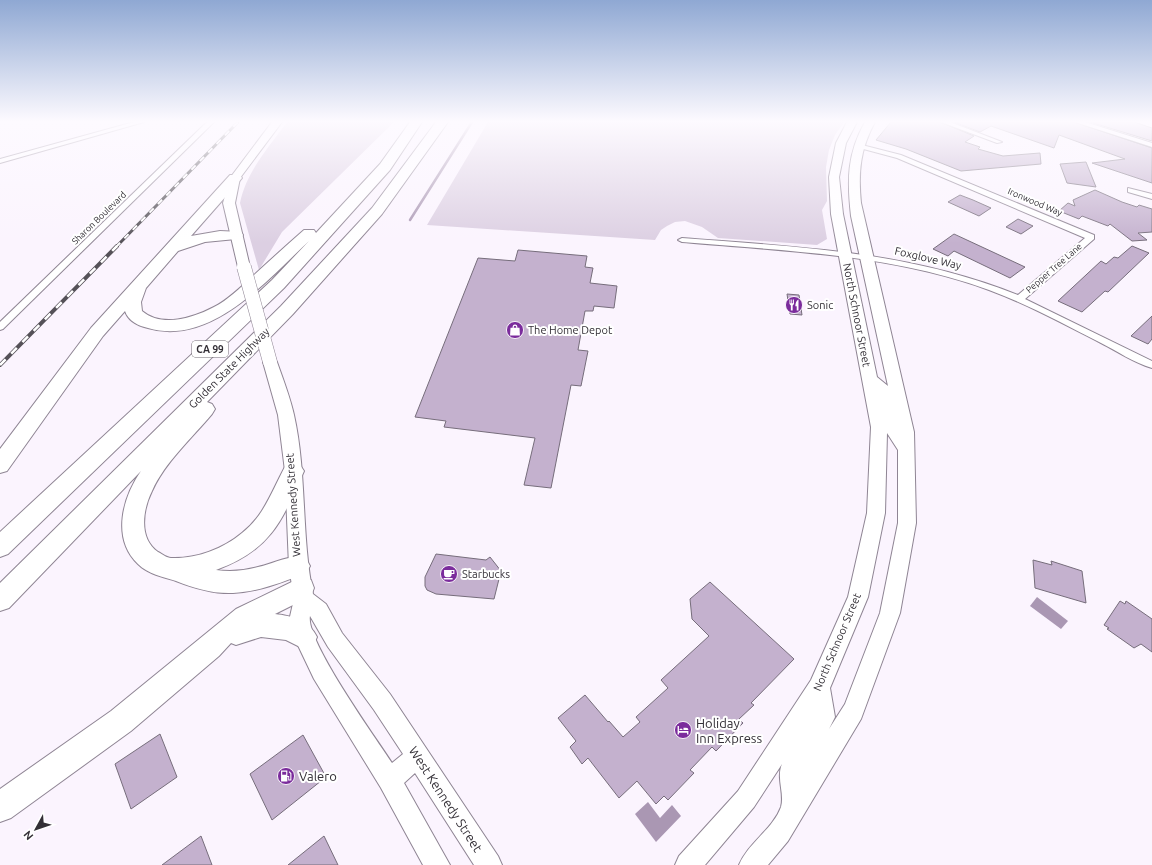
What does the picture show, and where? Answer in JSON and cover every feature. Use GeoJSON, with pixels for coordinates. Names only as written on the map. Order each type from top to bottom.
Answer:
{"type":"FeatureCollection","features":[{"type":"Feature","properties":{"kind":"highway"},"geometry":{"type":"LineString","coordinates":[[138,288],[133,302],[134,313],[143,321],[160,326],[178,325],[198,320],[220,311],[236,300],[312,231],[381,162]]}},
{"type":"Feature","properties":{"kind":"highway","name":"CA 99"},"geometry":{"type":"LineString","coordinates":[[0,547],[278,284],[358,198],[388,162]]}},
{"type":"Feature","properties":{"kind":"highway","name":"Golden State Highway"},"geometry":{"type":"LineString","coordinates":[[0,600],[287,310],[377,211],[413,162]]}},
{"type":"Feature","properties":{"kind":"highway"},"geometry":{"type":"LineString","coordinates":[[0,465],[97,332],[138,288],[234,178]]}},
{"type":"Feature","properties":{"kind":"highway"},"geometry":{"type":"LineString","coordinates":[[172,249],[191,239],[204,236],[236,235]]}},
{"type":"Feature","properties":{"kind":"highway"},"geometry":{"type":"LineString","coordinates":[[287,310],[152,472],[141,490],[132,524],[135,540],[143,553],[154,562],[168,568],[198,578],[218,582],[234,582],[256,579],[301,584]]}},
{"type":"Feature","properties":{"kind":"highway"},"geometry":{"type":"LineString","coordinates":[[168,568],[186,568],[217,559],[237,549],[267,523],[276,508],[293,471]]}},
{"type":"Feature","properties":{"kind":"highway"},"geometry":{"type":"LineString","coordinates":[[0,807],[121,721],[210,647],[225,632],[245,617],[301,584]]}},
{"type":"Feature","properties":{"kind":"highway"},"geometry":{"type":"LineString","coordinates":[[210,647],[243,629],[261,625],[290,628],[304,637]]}},
{"type":"Feature","properties":{"kind":"street","name":"Sharon Boulevard"},"geometry":{"type":"LineString","coordinates":[[0,328],[170,162]]}},
{"type":"Feature","properties":{"kind":"street"},"geometry":{"type":"LineString","coordinates":[[234,178],[246,162]]}},
{"type":"Feature","properties":{"kind":"street","name":"North Schnoor Street"},"geometry":{"type":"LineString","coordinates":[[688,865],[746,799],[819,688],[858,597],[876,513],[879,427],[837,214],[834,177],[837,162]]}},
{"type":"Feature","properties":{"kind":"street","name":"North Schnoor Street"},"geometry":{"type":"LineString","coordinates":[[752,865],[779,832],[853,711],[890,613],[907,523],[906,432],[857,216],[852,179],[855,162]]}},
{"type":"Feature","properties":{"kind":"street","name":"Ironwood Way"},"geometry":{"type":"LineString","coordinates":[[914,162],[1091,237]]}},
{"type":"Feature","properties":{"kind":"street","name":"West Kennedy Street"},"geometry":{"type":"LineString","coordinates":[[234,178],[230,202],[236,235],[270,362],[286,415],[293,471],[301,584],[299,621],[304,637],[320,672],[389,780],[437,865]]}},
{"type":"Feature","properties":{"kind":"street"},"geometry":{"type":"LineString","coordinates":[[1131,190],[1152,197]]}},
{"type":"Feature","properties":{"kind":"street","name":"Pepper Tree Lane"},"geometry":{"type":"LineString","coordinates":[[1018,300],[1091,237]]}},
{"type":"Feature","properties":{"kind":"street","name":"Foxglove Way"},"geometry":{"type":"LineString","coordinates":[[682,240],[846,255],[940,272],[970,281],[1018,300],[1152,365]]}},
{"type":"Feature","properties":{"kind":"street"},"geometry":{"type":"LineString","coordinates":[[870,379],[888,394],[895,434],[906,449]]}},
{"type":"Feature","properties":{"kind":"street","name":"West Kennedy Street"},"geometry":{"type":"LineString","coordinates":[[301,584],[348,660],[382,702],[489,865]]}},
{"type":"Feature","properties":{"kind":"street"},"geometry":{"type":"LineString","coordinates":[[793,809],[791,771],[824,716],[819,688]]}},
{"type":"Feature","properties":{"kind":"street"},"geometry":{"type":"LineString","coordinates":[[389,780],[418,756]]}},
{"type":"Feature","properties":{"kind":"shaded area"},"geometry":{"type":"Polygon","coordinates":[[[258,162],[353,162],[282,232],[259,270],[240,203],[247,181],[258,162]]]}},
{"type":"Feature","properties":{"kind":"shaded area"},"geometry":{"type":"Polygon","coordinates":[[[464,162],[827,162],[827,201],[822,210],[827,239],[817,245],[718,238],[702,227],[685,221],[675,222],[667,226],[661,230],[655,240],[427,225],[464,162]]]}},
{"type":"Feature","properties":{"kind":"shaded area"},"geometry":{"type":"Polygon","coordinates":[[[1037,597],[1068,621],[1061,629],[1030,606],[1037,597]]]}},
{"type":"Feature","properties":{"kind":"shaded area"},"geometry":{"type":"Polygon","coordinates":[[[648,802],[660,818],[672,805],[681,816],[656,842],[635,814],[648,802]]]}},
{"type":"Feature","properties":{"kind":"building"},"geometry":{"type":"Polygon","coordinates":[[[939,162],[1041,162],[1041,164],[961,171],[939,162]]]}},
{"type":"Feature","properties":{"kind":"building"},"geometry":{"type":"Polygon","coordinates":[[[1086,162],[1096,187],[1067,183],[1060,164],[1086,162]]]}},
{"type":"Feature","properties":{"kind":"building"},"geometry":{"type":"Polygon","coordinates":[[[1152,162],[1152,183],[1092,163],[1152,162]]]}},
{"type":"Feature","properties":{"kind":"building"},"geometry":{"type":"Polygon","coordinates":[[[1095,190],[1137,207],[1139,205],[1152,209],[1152,232],[1138,233],[1147,240],[1132,241],[1110,224],[1108,226],[1082,216],[1079,219],[1059,211],[1068,203],[1075,206],[1073,200],[1095,190]]]}},
{"type":"Feature","properties":{"kind":"building"},"geometry":{"type":"Polygon","coordinates":[[[960,195],[991,208],[979,216],[948,202],[960,195]]]}},
{"type":"Feature","properties":{"kind":"building"},"geometry":{"type":"Polygon","coordinates":[[[1018,219],[1033,226],[1021,234],[1006,227],[1018,219]]]}},
{"type":"Feature","properties":{"kind":"building"},"geometry":{"type":"Polygon","coordinates":[[[954,234],[1025,267],[1010,278],[954,251],[948,256],[933,249],[954,234]]]}},
{"type":"Feature","properties":{"kind":"building"},"geometry":{"type":"Polygon","coordinates":[[[1132,246],[1149,253],[1108,292],[1105,291],[1082,312],[1058,301],[1101,261],[1106,264],[1114,257],[1118,258],[1132,246]]]}},
{"type":"Feature","properties":{"kind":"building","name":"The Home Depot"},"geometry":{"type":"Polygon","coordinates":[[[518,250],[587,256],[585,267],[593,268],[590,283],[617,286],[614,308],[594,306],[593,311],[585,311],[578,350],[588,351],[581,386],[571,385],[551,488],[524,485],[535,438],[444,427],[446,421],[415,417],[478,258],[515,261],[518,250]]]}},
{"type":"Feature","properties":{"kind":"building","name":"Sonic"},"geometry":{"type":"Polygon","coordinates":[[[787,294],[799,295],[802,315],[790,314],[787,294]]]}},
{"type":"Feature","properties":{"kind":"building"},"geometry":{"type":"Polygon","coordinates":[[[1152,316],[1152,339],[1148,344],[1131,336],[1152,316]]]}},
{"type":"Feature","properties":{"kind":"building"},"geometry":{"type":"Polygon","coordinates":[[[436,554],[486,560],[490,557],[501,571],[494,599],[436,594],[427,590],[425,586],[425,577],[436,554]]]}},
{"type":"Feature","properties":{"kind":"building"},"geometry":{"type":"Polygon","coordinates":[[[1033,560],[1052,565],[1051,561],[1082,571],[1086,603],[1035,588],[1033,560]]]}},
{"type":"Feature","properties":{"kind":"building","name":"Holiday Inn Express"},"geometry":{"type":"Polygon","coordinates":[[[710,582],[794,659],[751,703],[754,705],[739,719],[743,723],[716,751],[712,747],[690,770],[694,773],[668,800],[664,796],[656,804],[637,781],[619,798],[588,758],[582,764],[570,747],[576,741],[558,718],[585,695],[623,737],[640,722],[636,717],[668,688],[661,680],[709,636],[692,619],[690,599],[710,582]]]}},
{"type":"Feature","properties":{"kind":"building"},"geometry":{"type":"Polygon","coordinates":[[[1120,601],[1125,604],[1126,601],[1152,619],[1152,652],[1141,644],[1134,648],[1107,629],[1109,628],[1104,625],[1120,601]]]}},
{"type":"Feature","properties":{"kind":"building"},"geometry":{"type":"Polygon","coordinates":[[[160,734],[177,777],[131,809],[115,764],[160,734]]]}},
{"type":"Feature","properties":{"kind":"building"},"geometry":{"type":"Polygon","coordinates":[[[303,735],[326,777],[272,820],[250,774],[303,735]]]}},
{"type":"Feature","properties":{"kind":"building"},"geometry":{"type":"Polygon","coordinates":[[[201,836],[212,865],[162,865],[201,836]]]}},
{"type":"Feature","properties":{"kind":"building"},"geometry":{"type":"Polygon","coordinates":[[[324,836],[338,865],[288,865],[324,836]]]}},
{"type":"Feature","properties":{"kind":"waterway"},"geometry":{"type":"LineString","coordinates":[[410,220],[446,162]]}},
{"type":"Feature","properties":{"kind":"railway"},"geometry":{"type":"LineString","coordinates":[[116,247],[199,162]]}},
{"type":"Feature","properties":{"kind":"railway"},"geometry":{"type":"LineString","coordinates":[[0,365],[117,246]]}},
{"type":"Feature","properties":{"kind":"place","name":"Sonic"},"geometry":{"type":"Point","coordinates":[794,305]}},
{"type":"Feature","properties":{"kind":"place","name":"The Home Depot"},"geometry":{"type":"Point","coordinates":[515,330]}},
{"type":"Feature","properties":{"kind":"place","name":"Starbucks"},"geometry":{"type":"Point","coordinates":[449,574]}},
{"type":"Feature","properties":{"kind":"place","name":"Holiday Inn Express"},"geometry":{"type":"Point","coordinates":[683,730]}},
{"type":"Feature","properties":{"kind":"place","name":"Valero"},"geometry":{"type":"Point","coordinates":[286,776]}}]}
